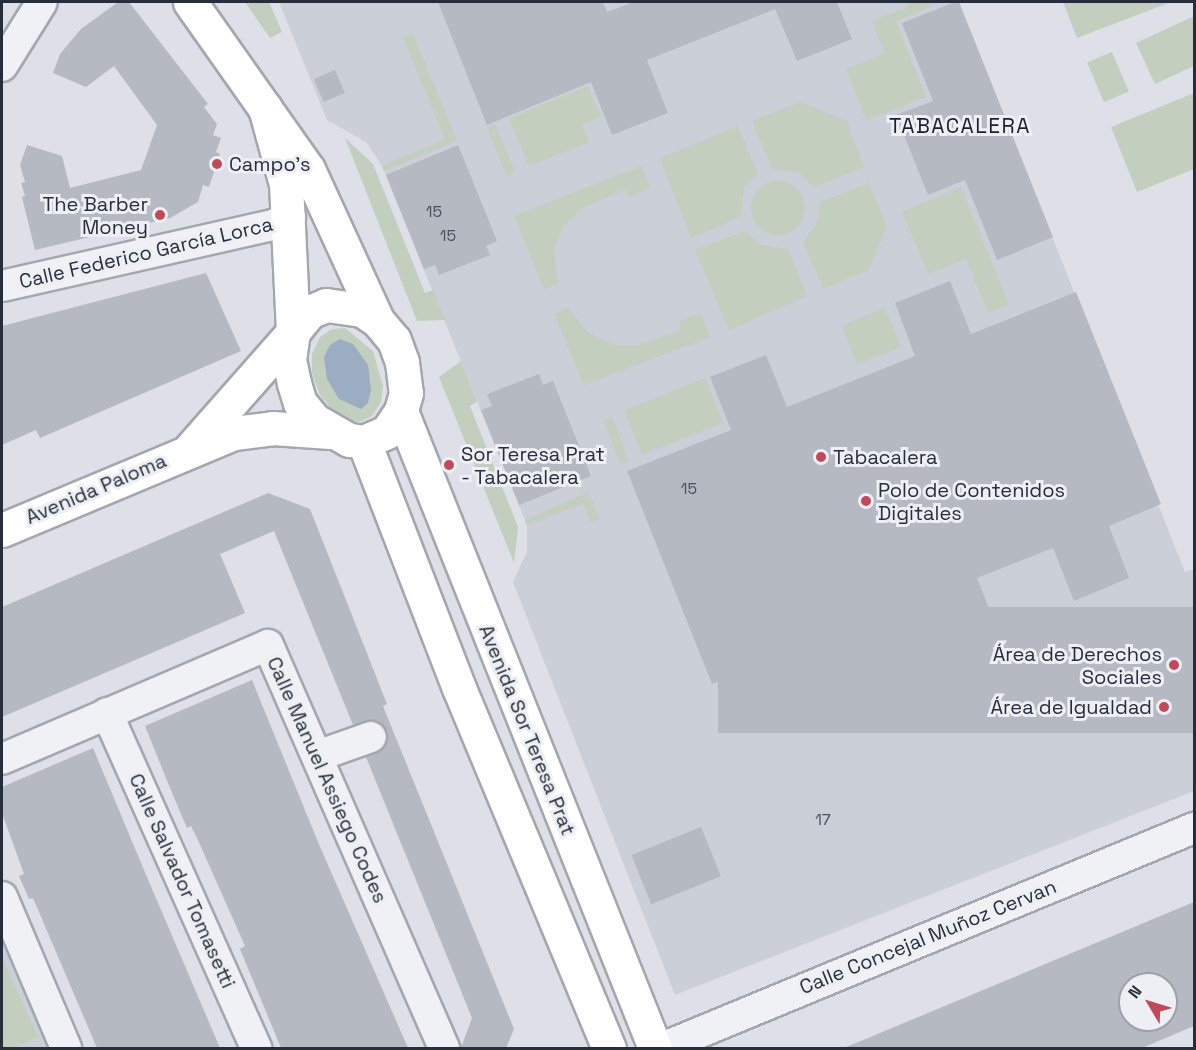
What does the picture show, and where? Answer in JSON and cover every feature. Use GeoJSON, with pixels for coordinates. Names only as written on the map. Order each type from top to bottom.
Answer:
{"type":"FeatureCollection","features":[{"type":"Feature","properties":{"kind":"main road"},"geometry":{"type":"LineString","coordinates":[[190,2],[265,108],[308,169],[377,320],[394,340],[402,362],[406,393],[401,411],[387,432],[364,442],[349,440],[330,432],[300,403],[289,360],[293,332],[290,217],[286,184],[265,108]]}},
{"type":"Feature","properties":{"kind":"main road"},"geometry":{"type":"LineString","coordinates":[[293,332],[309,312],[326,305],[362,310],[377,320]]}},
{"type":"Feature","properties":{"kind":"main road","name":"Avenida Paloma"},"geometry":{"type":"LineString","coordinates":[[190,449],[293,332]]}},
{"type":"Feature","properties":{"kind":"main road","name":"Avenida Sor Teresa Prat"},"geometry":{"type":"LineString","coordinates":[[401,411],[655,1048]]}},
{"type":"Feature","properties":{"kind":"main road","name":"Avenida Paloma"},"geometry":{"type":"LineString","coordinates":[[3,524],[190,449],[243,431],[272,428],[330,432]]}},
{"type":"Feature","properties":{"kind":"main road"},"geometry":{"type":"LineString","coordinates":[[364,442],[459,688],[609,1048]]}},
{"type":"Feature","properties":{"kind":"street"},"geometry":{"type":"LineString","coordinates":[[2,66],[42,2]]}},
{"type":"Feature","properties":{"kind":"street","name":"Calle Federico García Lorca"},"geometry":{"type":"LineString","coordinates":[[2,286],[273,225],[290,217]]}},
{"type":"Feature","properties":{"kind":"street","name":"Calle Manuel Assiego Codes"},"geometry":{"type":"LineString","coordinates":[[2,759],[268,645],[444,1048]]}},
{"type":"Feature","properties":{"kind":"street","name":"Calle Salvador Tomasetti"},"geometry":{"type":"LineString","coordinates":[[107,713],[256,1048]]}},
{"type":"Feature","properties":{"kind":"street"},"geometry":{"type":"LineString","coordinates":[[316,756],[371,737]]}},
{"type":"Feature","properties":{"kind":"street","name":"Calle Concejal Muñoz Cervan"},"geometry":{"type":"LineString","coordinates":[[662,1048],[1194,828]]}},
{"type":"Feature","properties":{"kind":"street"},"geometry":{"type":"LineString","coordinates":[[2,897],[66,1048]]}},
{"type":"Feature","properties":{"kind":"shaded area","name":"Tabacalera"},"geometry":{"type":"Polygon","coordinates":[[[279,2],[959,2],[1185,572],[1194,569],[1194,791],[675,995],[513,582],[527,552],[527,525],[382,166],[366,142],[327,120],[279,2]]]}},
{"type":"Feature","properties":{"kind":"shaded area"},"geometry":{"type":"Polygon","coordinates":[[[2,934],[50,1046],[2,1048],[2,934]]]}},
{"type":"Feature","properties":{"kind":"green space"},"geometry":{"type":"Polygon","coordinates":[[[245,2],[269,2],[282,32],[270,38],[245,2]]]}},
{"type":"Feature","properties":{"kind":"green space"},"geometry":{"type":"Polygon","coordinates":[[[906,2],[932,2],[933,6],[896,21],[926,97],[866,121],[846,69],[885,53],[872,21],[908,7],[906,2]]]}},
{"type":"Feature","properties":{"kind":"green space"},"geometry":{"type":"Polygon","coordinates":[[[1063,2],[1171,2],[1077,38],[1063,2]]]}},
{"type":"Feature","properties":{"kind":"green space"},"geometry":{"type":"Polygon","coordinates":[[[1194,16],[1194,66],[1155,84],[1136,43],[1194,16]]]}},
{"type":"Feature","properties":{"kind":"green space"},"geometry":{"type":"Polygon","coordinates":[[[413,34],[457,141],[384,171],[382,166],[445,139],[403,38],[413,34]]]}},
{"type":"Feature","properties":{"kind":"green space"},"geometry":{"type":"Polygon","coordinates":[[[1112,52],[1129,92],[1104,102],[1087,63],[1112,52]]]}},
{"type":"Feature","properties":{"kind":"green space"},"geometry":{"type":"Polygon","coordinates":[[[588,86],[601,117],[582,125],[589,142],[529,166],[509,118],[588,86]]]}},
{"type":"Feature","properties":{"kind":"green space"},"geometry":{"type":"Polygon","coordinates":[[[1194,93],[1194,169],[1137,192],[1111,127],[1194,93]]]}},
{"type":"Feature","properties":{"kind":"green space"},"geometry":{"type":"Polygon","coordinates":[[[800,102],[847,121],[864,167],[814,187],[798,172],[772,169],[752,121],[800,102]]]}},
{"type":"Feature","properties":{"kind":"green space"},"geometry":{"type":"Polygon","coordinates":[[[495,124],[515,172],[507,175],[487,128],[495,124]]]}},
{"type":"Feature","properties":{"kind":"green space"},"geometry":{"type":"Polygon","coordinates":[[[738,126],[758,174],[744,187],[740,217],[691,238],[660,158],[738,126]]]}},
{"type":"Feature","properties":{"kind":"green space"},"geometry":{"type":"Polygon","coordinates":[[[345,138],[373,164],[425,293],[433,290],[445,320],[417,321],[345,138]]]}},
{"type":"Feature","properties":{"kind":"green space"},"geometry":{"type":"Polygon","coordinates":[[[641,166],[651,188],[629,198],[626,189],[582,208],[563,226],[554,250],[558,284],[544,289],[514,216],[641,166]]]}},
{"type":"Feature","properties":{"kind":"green space"},"geometry":{"type":"Polygon","coordinates":[[[778,181],[788,183],[797,189],[803,198],[805,208],[803,218],[797,227],[788,233],[778,235],[768,233],[759,227],[753,218],[751,208],[753,198],[759,189],[768,183],[778,181]]]}},
{"type":"Feature","properties":{"kind":"green space"},"geometry":{"type":"Polygon","coordinates":[[[869,183],[887,227],[869,270],[823,289],[803,242],[817,223],[820,202],[869,183]]]}},
{"type":"Feature","properties":{"kind":"green space"},"geometry":{"type":"Polygon","coordinates":[[[961,187],[1009,304],[988,313],[966,259],[928,274],[902,212],[961,187]]]}},
{"type":"Feature","properties":{"kind":"green space"},"geometry":{"type":"Polygon","coordinates":[[[745,231],[761,245],[788,249],[807,296],[729,330],[695,250],[745,231]]]}},
{"type":"Feature","properties":{"kind":"green space"},"geometry":{"type":"Polygon","coordinates":[[[568,307],[587,332],[615,345],[638,345],[682,330],[679,321],[701,313],[710,337],[584,385],[554,314],[568,307]]]}},
{"type":"Feature","properties":{"kind":"green space"},"geometry":{"type":"Polygon","coordinates":[[[885,308],[901,347],[857,365],[841,326],[885,308]]]}},
{"type":"Feature","properties":{"kind":"green space"},"geometry":{"type":"Polygon","coordinates":[[[345,328],[373,351],[383,386],[381,402],[372,416],[359,422],[349,421],[332,410],[320,395],[312,373],[312,354],[320,337],[332,329],[345,328]]]}},
{"type":"Feature","properties":{"kind":"green space"},"geometry":{"type":"Polygon","coordinates":[[[461,361],[477,402],[470,406],[518,527],[514,563],[439,377],[461,361]]]}},
{"type":"Feature","properties":{"kind":"green space"},"geometry":{"type":"Polygon","coordinates":[[[705,378],[723,423],[642,455],[624,411],[705,378]]]}},
{"type":"Feature","properties":{"kind":"green space"},"geometry":{"type":"Polygon","coordinates":[[[612,417],[629,461],[620,464],[604,420],[612,417]]]}},
{"type":"Feature","properties":{"kind":"green space"},"geometry":{"type":"Polygon","coordinates":[[[588,492],[600,519],[591,522],[583,503],[527,525],[525,520],[588,492]]]}},
{"type":"Feature","properties":{"kind":"green space"},"geometry":{"type":"Polygon","coordinates":[[[2,956],[38,1037],[12,1048],[2,1048],[2,956]]]}},
{"type":"Feature","properties":{"kind":"water"},"geometry":{"type":"Polygon","coordinates":[[[340,339],[353,344],[368,365],[371,390],[368,403],[361,409],[339,399],[327,379],[324,357],[330,345],[340,339]]]}},
{"type":"Feature","properties":{"kind":"building"},"geometry":{"type":"Polygon","coordinates":[[[118,2],[129,2],[208,104],[204,107],[217,124],[213,135],[221,138],[216,152],[220,154],[209,187],[203,185],[198,202],[170,218],[35,250],[22,197],[25,196],[21,183],[25,182],[20,165],[27,145],[62,156],[70,188],[141,170],[157,125],[114,66],[86,87],[53,73],[60,54],[81,29],[118,2]]]}},
{"type":"Feature","properties":{"kind":"building"},"geometry":{"type":"Polygon","coordinates":[[[438,2],[603,2],[607,12],[634,2],[837,2],[852,39],[797,61],[775,9],[647,60],[668,113],[612,135],[591,82],[487,125],[438,2]]]}},
{"type":"Feature","properties":{"kind":"building"},"geometry":{"type":"Polygon","coordinates":[[[959,2],[1053,237],[997,260],[965,180],[928,195],[896,115],[933,101],[902,23],[959,2]]]}},
{"type":"Feature","properties":{"kind":"building"},"geometry":{"type":"Polygon","coordinates":[[[335,70],[345,93],[324,102],[314,79],[335,70]]]}},
{"type":"Feature","properties":{"kind":"building"},"geometry":{"type":"Polygon","coordinates":[[[458,145],[497,241],[486,246],[490,255],[439,275],[435,265],[424,269],[386,175],[458,145]]]}},
{"type":"Feature","properties":{"kind":"building"},"geometry":{"type":"Polygon","coordinates":[[[206,273],[241,351],[40,438],[36,430],[2,445],[2,326],[206,273]]]}},
{"type":"Feature","properties":{"kind":"building","name":"Polo de Contenidos Digitales"},"geometry":{"type":"Polygon","coordinates":[[[950,281],[971,334],[1076,292],[1161,504],[1109,526],[1129,578],[1074,601],[1053,548],[977,578],[998,631],[916,664],[894,611],[819,641],[840,693],[785,716],[763,663],[712,684],[627,471],[731,430],[710,377],[766,355],[787,407],[915,356],[895,303],[950,281]]]}},
{"type":"Feature","properties":{"kind":"building"},"geometry":{"type":"Polygon","coordinates":[[[539,374],[543,385],[553,381],[591,476],[519,505],[481,410],[492,406],[487,394],[539,374]]]}},
{"type":"Feature","properties":{"kind":"building"},"geometry":{"type":"Polygon","coordinates":[[[268,493],[310,509],[387,704],[383,706],[514,1029],[506,1048],[461,1048],[472,1018],[366,757],[384,748],[387,731],[374,720],[353,725],[274,531],[220,554],[245,613],[2,717],[2,607],[268,493]]]}},
{"type":"Feature","properties":{"kind":"building"},"geometry":{"type":"Polygon","coordinates":[[[718,607],[1194,607],[1194,733],[718,733],[718,607]]]}},
{"type":"Feature","properties":{"kind":"building"},"geometry":{"type":"Polygon","coordinates":[[[252,680],[318,842],[408,1048],[281,1048],[240,949],[245,946],[197,838],[191,826],[187,828],[170,788],[145,726],[252,680]]]}},
{"type":"Feature","properties":{"kind":"building"},"geometry":{"type":"Polygon","coordinates":[[[93,748],[220,1048],[97,1048],[33,898],[29,899],[19,876],[24,874],[2,813],[2,787],[93,748]]]}},
{"type":"Feature","properties":{"kind":"building"},"geometry":{"type":"Polygon","coordinates":[[[701,827],[721,876],[651,904],[631,855],[701,827]]]}},
{"type":"Feature","properties":{"kind":"building"},"geometry":{"type":"Polygon","coordinates":[[[1194,902],[1194,1026],[1142,1048],[844,1048],[1194,902]]]}},
{"type":"Feature","properties":{"kind":"place","name":"Campo's"},"geometry":{"type":"Point","coordinates":[217,164]}},
{"type":"Feature","properties":{"kind":"place","name":"The Barber Money"},"geometry":{"type":"Point","coordinates":[160,215]}},
{"type":"Feature","properties":{"kind":"place","name":"Tabacalera"},"geometry":{"type":"Point","coordinates":[821,457]}},
{"type":"Feature","properties":{"kind":"place","name":"Sor Teresa Prat - Tabacalera"},"geometry":{"type":"Point","coordinates":[449,465]}},
{"type":"Feature","properties":{"kind":"place","name":"Polo de Contenidos Digitales"},"geometry":{"type":"Point","coordinates":[866,501]}},
{"type":"Feature","properties":{"kind":"place","name":"Área de Derechos Sociales"},"geometry":{"type":"Point","coordinates":[1174,665]}},
{"type":"Feature","properties":{"kind":"place","name":"Área de Igualdad"},"geometry":{"type":"Point","coordinates":[1164,707]}},
{"type":"Feature","properties":{"kind":"district","name":"TABACALERA"},"geometry":{"type":"Point","coordinates":[960,126]}}]}
